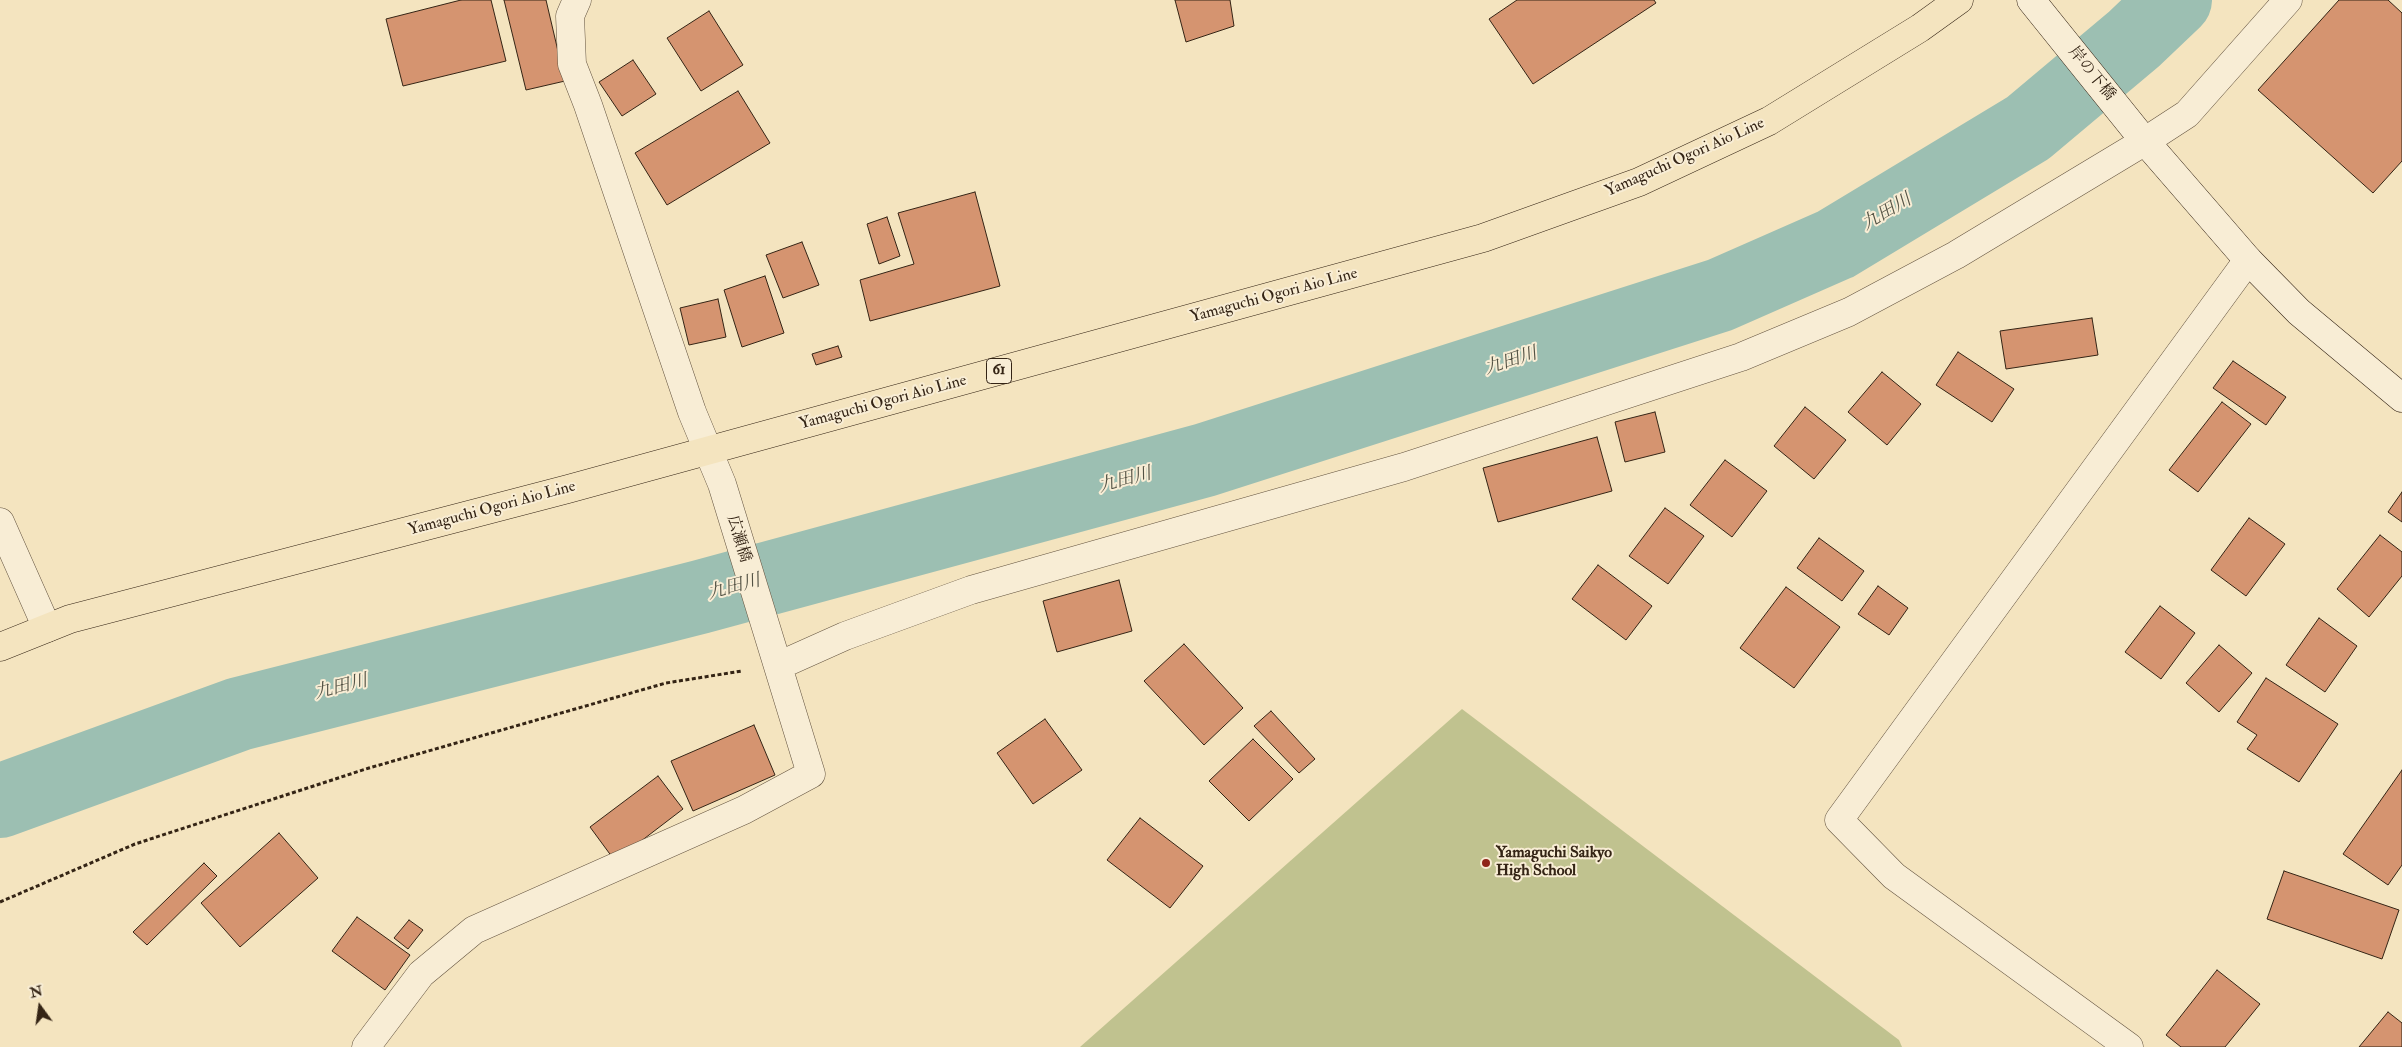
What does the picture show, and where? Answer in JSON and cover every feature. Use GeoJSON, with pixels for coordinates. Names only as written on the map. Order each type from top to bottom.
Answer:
{"type":"FeatureCollection","features":[{"type":"Feature","properties":{"kind":"main road","name":"Yamaguchi Ogori Aio Line"},"geometry":{"type":"LineString","coordinates":[[0,647],[70,619],[707,451],[1483,238],[1639,182],[1769,121],[1920,28],[1959,0]]}},
{"type":"Feature","properties":{"kind":"street","name":"広瀬橋"},"geometry":{"type":"LineString","coordinates":[[366,1047],[421,974],[474,930],[744,810],[811,774],[722,484],[692,412],[588,105],[572,64],[570,16],[577,0]]}},
{"type":"Feature","properties":{"kind":"street"},"geometry":{"type":"LineString","coordinates":[[775,659],[845,636],[971,590],[1404,467],[1742,356],[1849,312],[1956,255],[2143,136],[2186,114],[2288,0]]}},
{"type":"Feature","properties":{"kind":"street","name":"岸の下橋"},"geometry":{"type":"LineString","coordinates":[[2038,8],[2248,260],[2299,312],[2402,398]]}},
{"type":"Feature","properties":{"kind":"street"},"geometry":{"type":"LineString","coordinates":[[2129,1047],[1894,876],[1839,820],[2248,260]]}},
{"type":"Feature","properties":{"kind":"street"},"geometry":{"type":"LineString","coordinates":[[0,522],[47,628]]}},
{"type":"Feature","properties":{"kind":"path"},"geometry":{"type":"LineString","coordinates":[[0,902],[135,844],[369,768],[666,683],[775,659]]}},
{"type":"Feature","properties":{"kind":"green space","name":"Yamaguchi Saikyo High School"},"geometry":{"type":"Polygon","coordinates":[[[1462,709],[1899,1040],[1902,1047],[1080,1047],[1462,709]]]}},
{"type":"Feature","properties":{"kind":"building"},"geometry":{"type":"Polygon","coordinates":[[[461,0],[491,0],[506,61],[403,86],[386,19],[461,0]]]}},
{"type":"Feature","properties":{"kind":"building"},"geometry":{"type":"Polygon","coordinates":[[[504,0],[546,0],[565,81],[526,90],[504,0]]]}},
{"type":"Feature","properties":{"kind":"building"},"geometry":{"type":"Polygon","coordinates":[[[1175,0],[1230,0],[1234,26],[1186,42],[1175,0]]]}},
{"type":"Feature","properties":{"kind":"building"},"geometry":{"type":"Polygon","coordinates":[[[1517,0],[1654,0],[1656,3],[1533,84],[1489,19],[1517,0]]]}},
{"type":"Feature","properties":{"kind":"building"},"geometry":{"type":"Polygon","coordinates":[[[2339,0],[2388,0],[2402,13],[2402,161],[2373,193],[2258,90],[2339,0]]]}},
{"type":"Feature","properties":{"kind":"building"},"geometry":{"type":"Polygon","coordinates":[[[709,11],[743,65],[701,91],[667,38],[709,11]]]}},
{"type":"Feature","properties":{"kind":"building"},"geometry":{"type":"Polygon","coordinates":[[[633,60],[656,94],[622,116],[599,82],[633,60]]]}},
{"type":"Feature","properties":{"kind":"building"},"geometry":{"type":"Polygon","coordinates":[[[738,91],[770,143],[667,205],[635,153],[738,91]]]}},
{"type":"Feature","properties":{"kind":"building"},"geometry":{"type":"Polygon","coordinates":[[[975,192],[1000,286],[870,321],[860,280],[914,264],[898,213],[975,192]]]}},
{"type":"Feature","properties":{"kind":"building"},"geometry":{"type":"Polygon","coordinates":[[[887,217],[900,256],[879,264],[867,224],[887,217]]]}},
{"type":"Feature","properties":{"kind":"building"},"geometry":{"type":"Polygon","coordinates":[[[802,242],[819,285],[783,298],[766,255],[802,242]]]}},
{"type":"Feature","properties":{"kind":"building"},"geometry":{"type":"Polygon","coordinates":[[[765,276],[784,333],[742,347],[724,290],[765,276]]]}},
{"type":"Feature","properties":{"kind":"building"},"geometry":{"type":"Polygon","coordinates":[[[718,299],[726,337],[689,345],[680,308],[718,299]]]}},
{"type":"Feature","properties":{"kind":"building"},"geometry":{"type":"Polygon","coordinates":[[[2092,318],[2098,355],[2006,369],[2000,331],[2092,318]]]}},
{"type":"Feature","properties":{"kind":"building"},"geometry":{"type":"Polygon","coordinates":[[[838,346],[842,357],[816,365],[812,354],[838,346]]]}},
{"type":"Feature","properties":{"kind":"building"},"geometry":{"type":"Polygon","coordinates":[[[1958,352],[2014,389],[1992,422],[1936,385],[1958,352]]]}},
{"type":"Feature","properties":{"kind":"building"},"geometry":{"type":"Polygon","coordinates":[[[2233,361],[2286,397],[2266,425],[2213,388],[2233,361]]]}},
{"type":"Feature","properties":{"kind":"building"},"geometry":{"type":"Polygon","coordinates":[[[1882,372],[1921,404],[1887,445],[1848,412],[1882,372]]]}},
{"type":"Feature","properties":{"kind":"building"},"geometry":{"type":"Polygon","coordinates":[[[2222,402],[2251,424],[2198,492],[2169,470],[2222,402]]]}},
{"type":"Feature","properties":{"kind":"building"},"geometry":{"type":"Polygon","coordinates":[[[1805,407],[1846,440],[1814,479],[1774,446],[1805,407]]]}},
{"type":"Feature","properties":{"kind":"building"},"geometry":{"type":"Polygon","coordinates":[[[1655,412],[1665,452],[1625,462],[1615,422],[1655,412]]]}},
{"type":"Feature","properties":{"kind":"building"},"geometry":{"type":"Polygon","coordinates":[[[1597,437],[1612,491],[1498,522],[1483,468],[1597,437]]]}},
{"type":"Feature","properties":{"kind":"building"},"geometry":{"type":"Polygon","coordinates":[[[1725,460],[1767,491],[1732,537],[1690,505],[1725,460]]]}},
{"type":"Feature","properties":{"kind":"building"},"geometry":{"type":"Polygon","coordinates":[[[2402,492],[2402,522],[2388,512],[2402,492]]]}},
{"type":"Feature","properties":{"kind":"building"},"geometry":{"type":"Polygon","coordinates":[[[1665,508],[1704,536],[1668,584],[1629,556],[1665,508]]]}},
{"type":"Feature","properties":{"kind":"building"},"geometry":{"type":"Polygon","coordinates":[[[2249,518],[2285,544],[2246,596],[2211,570],[2249,518]]]}},
{"type":"Feature","properties":{"kind":"building"},"geometry":{"type":"Polygon","coordinates":[[[2380,535],[2402,552],[2402,576],[2369,617],[2337,589],[2380,535]]]}},
{"type":"Feature","properties":{"kind":"building"},"geometry":{"type":"Polygon","coordinates":[[[1819,538],[1864,571],[1842,601],[1797,568],[1819,538]]]}},
{"type":"Feature","properties":{"kind":"building"},"geometry":{"type":"Polygon","coordinates":[[[1598,565],[1652,606],[1626,640],[1572,599],[1598,565]]]}},
{"type":"Feature","properties":{"kind":"building"},"geometry":{"type":"Polygon","coordinates":[[[1119,580],[1132,631],[1057,652],[1043,601],[1119,580]]]}},
{"type":"Feature","properties":{"kind":"building"},"geometry":{"type":"Polygon","coordinates":[[[1878,586],[1908,608],[1889,635],[1858,614],[1878,586]]]}},
{"type":"Feature","properties":{"kind":"building"},"geometry":{"type":"Polygon","coordinates":[[[1786,587],[1840,627],[1794,688],[1740,648],[1786,587]]]}},
{"type":"Feature","properties":{"kind":"building"},"geometry":{"type":"Polygon","coordinates":[[[2160,606],[2195,633],[2161,679],[2125,652],[2160,606]]]}},
{"type":"Feature","properties":{"kind":"building"},"geometry":{"type":"Polygon","coordinates":[[[2319,618],[2357,646],[2325,692],[2286,665],[2319,618]]]}},
{"type":"Feature","properties":{"kind":"building"},"geometry":{"type":"Polygon","coordinates":[[[1184,644],[1243,708],[1204,745],[1144,681],[1184,644]]]}},
{"type":"Feature","properties":{"kind":"building"},"geometry":{"type":"Polygon","coordinates":[[[2219,645],[2252,673],[2219,712],[2186,683],[2219,645]]]}},
{"type":"Feature","properties":{"kind":"building"},"geometry":{"type":"Polygon","coordinates":[[[2266,678],[2338,724],[2299,782],[2247,749],[2257,735],[2237,722],[2266,678]]]}},
{"type":"Feature","properties":{"kind":"building"},"geometry":{"type":"Polygon","coordinates":[[[1271,711],[1315,759],[1299,773],[1254,726],[1271,711]]]}},
{"type":"Feature","properties":{"kind":"building"},"geometry":{"type":"Polygon","coordinates":[[[1045,719],[1082,770],[1033,804],[997,753],[1045,719]]]}},
{"type":"Feature","properties":{"kind":"building"},"geometry":{"type":"Polygon","coordinates":[[[754,725],[775,775],[693,811],[671,761],[754,725]]]}},
{"type":"Feature","properties":{"kind":"building"},"geometry":{"type":"Polygon","coordinates":[[[1253,739],[1293,779],[1249,821],[1209,781],[1253,739]]]}},
{"type":"Feature","properties":{"kind":"building"},"geometry":{"type":"Polygon","coordinates":[[[2402,770],[2402,865],[2388,885],[2343,854],[2402,770]]]}},
{"type":"Feature","properties":{"kind":"building"},"geometry":{"type":"Polygon","coordinates":[[[658,776],[683,809],[615,861],[590,827],[658,776]]]}},
{"type":"Feature","properties":{"kind":"building"},"geometry":{"type":"Polygon","coordinates":[[[1140,818],[1203,866],[1170,908],[1107,860],[1140,818]]]}},
{"type":"Feature","properties":{"kind":"building"},"geometry":{"type":"Polygon","coordinates":[[[279,833],[318,878],[240,947],[201,903],[279,833]]]}},
{"type":"Feature","properties":{"kind":"building"},"geometry":{"type":"Polygon","coordinates":[[[204,863],[217,876],[147,945],[133,932],[204,863]]]}},
{"type":"Feature","properties":{"kind":"building"},"geometry":{"type":"Polygon","coordinates":[[[2284,871],[2399,910],[2382,959],[2267,919],[2284,871]]]}},
{"type":"Feature","properties":{"kind":"building"},"geometry":{"type":"Polygon","coordinates":[[[357,917],[410,955],[385,990],[332,951],[357,917]]]}},
{"type":"Feature","properties":{"kind":"building"},"geometry":{"type":"Polygon","coordinates":[[[409,920],[423,930],[408,949],[394,938],[409,920]]]}},
{"type":"Feature","properties":{"kind":"building"},"geometry":{"type":"Polygon","coordinates":[[[2217,970],[2260,1004],[2225,1047],[2181,1047],[2166,1035],[2217,970]]]}},
{"type":"Feature","properties":{"kind":"building"},"geometry":{"type":"Polygon","coordinates":[[[2388,1012],[2402,1023],[2402,1047],[2359,1047],[2388,1012]]]}},
{"type":"Feature","properties":{"kind":"waterway","name":"九田川"},"geometry":{"type":"LineString","coordinates":[[0,801],[239,714],[700,597],[1205,460],[1720,295],[1836,244],[2028,128],[2134,39],[2175,0]]}},
{"type":"Feature","properties":{"kind":"place","name":"Yamaguchi Saikyo High School"},"geometry":{"type":"Point","coordinates":[1486,863]}}]}
